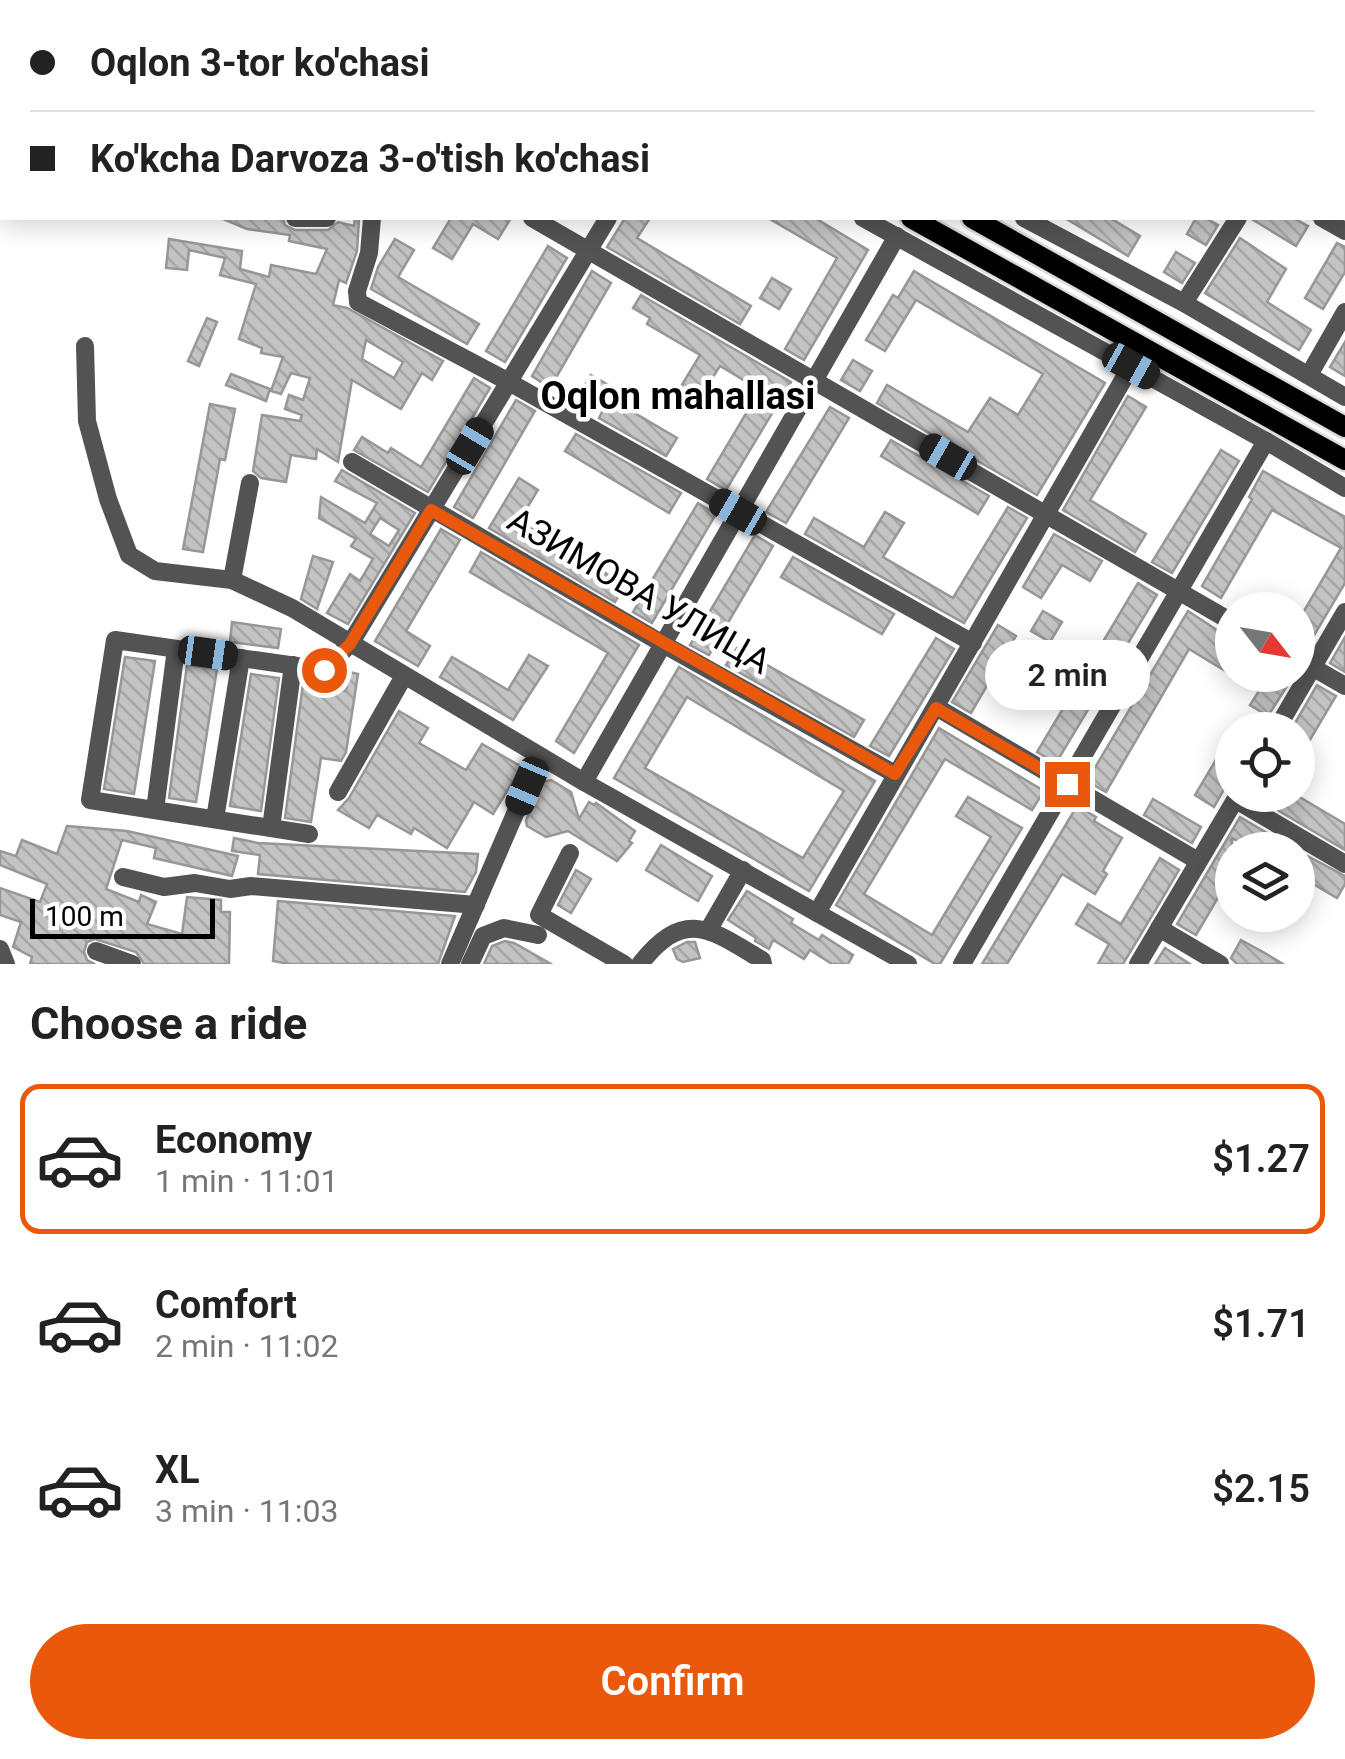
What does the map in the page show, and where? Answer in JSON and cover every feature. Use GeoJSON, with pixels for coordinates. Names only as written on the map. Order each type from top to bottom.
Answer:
{"type":"FeatureCollection","features":[{"type":"Feature","properties":{"kind":"main road"},"geometry":{"type":"LineString","coordinates":[[915,220],[1270,431],[1314,443],[1345,460]]}},
{"type":"Feature","properties":{"kind":"main road"},"geometry":{"type":"LineString","coordinates":[[976,220],[1345,427]]}},
{"type":"Feature","properties":{"kind":"main road"},"geometry":{"type":"LineString","coordinates":[[1270,431],[1288,395]]}},
{"type":"Feature","properties":{"kind":"street"},"geometry":{"type":"LineString","coordinates":[[372,220],[370,253],[358,302],[973,643]]}},
{"type":"Feature","properties":{"kind":"street"},"geometry":{"type":"LineString","coordinates":[[536,220],[1215,612]]}},
{"type":"Feature","properties":{"kind":"street"},"geometry":{"type":"LineString","coordinates":[[309,834],[90,800],[115,640],[324,670],[350,644],[607,220]]}},
{"type":"Feature","properties":{"kind":"street"},"geometry":{"type":"LineString","coordinates":[[867,220],[1131,366],[1270,431],[1303,463],[1345,488]]}},
{"type":"Feature","properties":{"kind":"street"},"geometry":{"type":"LineString","coordinates":[[1028,220],[1184,303],[1345,397]]}},
{"type":"Feature","properties":{"kind":"street"},"geometry":{"type":"LineString","coordinates":[[1184,303],[1237,220]]}},
{"type":"Feature","properties":{"kind":"street"},"geometry":{"type":"LineString","coordinates":[[584,782],[897,236]]}},
{"type":"Feature","properties":{"kind":"street"},"geometry":{"type":"LineString","coordinates":[[1308,376],[1345,312]]}},
{"type":"Feature","properties":{"kind":"street"},"geometry":{"type":"LineString","coordinates":[[85,346],[87,421],[108,499],[129,555],[155,571],[232,580],[292,608],[584,782],[908,964]]}},
{"type":"Feature","properties":{"kind":"street"},"geometry":{"type":"LineString","coordinates":[[816,913],[1131,366]]}},
{"type":"Feature","properties":{"kind":"street"},"geometry":{"type":"LineString","coordinates":[[962,964],[1270,431]]}},
{"type":"Feature","properties":{"kind":"street"},"geometry":{"type":"LineString","coordinates":[[1303,463],[1314,443]]}},
{"type":"Feature","properties":{"kind":"street","name":"АЗИМОВА УЛИЦА"},"geometry":{"type":"LineString","coordinates":[[352,462],[895,774]]}},
{"type":"Feature","properties":{"kind":"street"},"geometry":{"type":"LineString","coordinates":[[232,580],[250,484]]}},
{"type":"Feature","properties":{"kind":"street"},"geometry":{"type":"LineString","coordinates":[[1315,650],[1345,612]]}},
{"type":"Feature","properties":{"kind":"street"},"geometry":{"type":"LineString","coordinates":[[155,810],[176,648]]}},
{"type":"Feature","properties":{"kind":"street"},"geometry":{"type":"LineString","coordinates":[[215,819],[241,658]]}},
{"type":"Feature","properties":{"kind":"street"},"geometry":{"type":"LineString","coordinates":[[271,828],[293,666]]}},
{"type":"Feature","properties":{"kind":"street"},"geometry":{"type":"LineString","coordinates":[[1315,669],[1345,686]]}},
{"type":"Feature","properties":{"kind":"street"},"geometry":{"type":"LineString","coordinates":[[338,792],[404,676]]}},
{"type":"Feature","properties":{"kind":"street"},"geometry":{"type":"LineString","coordinates":[[936,708],[1198,860]]}},
{"type":"Feature","properties":{"kind":"street"},"geometry":{"type":"LineString","coordinates":[[450,964],[540,756]]}},
{"type":"Feature","properties":{"kind":"street"},"geometry":{"type":"LineString","coordinates":[[1138,964],[1228,812]]}},
{"type":"Feature","properties":{"kind":"street"},"geometry":{"type":"LineString","coordinates":[[1261,812],[1345,864]]}},
{"type":"Feature","properties":{"kind":"street"},"geometry":{"type":"LineString","coordinates":[[570,853],[539,914],[624,964]]}},
{"type":"Feature","properties":{"kind":"street"},"geometry":{"type":"LineString","coordinates":[[709,929],[743,870]]}},
{"type":"Feature","properties":{"kind":"street"},"geometry":{"type":"LineString","coordinates":[[123,877],[164,887],[195,883],[230,888],[251,886],[476,905]]}},
{"type":"Feature","properties":{"kind":"street"},"geometry":{"type":"LineString","coordinates":[[470,964],[483,936],[504,928],[538,935]]}},
{"type":"Feature","properties":{"kind":"street"},"geometry":{"type":"LineString","coordinates":[[1159,928],[1220,964]]}},
{"type":"Feature","properties":{"kind":"street"},"geometry":{"type":"LineString","coordinates":[[640,964],[665,937],[680,930],[709,929],[763,964]]}},
{"type":"Feature","properties":{"kind":"street"},"geometry":{"type":"LineString","coordinates":[[0,950],[6,964]]}},
{"type":"Feature","properties":{"kind":"street"},"geometry":{"type":"LineString","coordinates":[[96,952],[132,964]]}},
{"type":"Feature","properties":{"kind":"building"},"geometry":{"type":"Polygon","coordinates":[[[226,220],[284,220],[295,230],[328,230],[338,222],[354,226],[355,220],[359,220],[357,251],[346,283],[339,280],[333,305],[347,308],[443,361],[432,380],[422,373],[401,409],[352,380],[338,462],[317,449],[316,459],[291,455],[286,482],[261,478],[253,471],[262,415],[300,421],[302,415],[285,409],[289,395],[303,400],[310,378],[291,373],[281,394],[271,391],[283,357],[261,353],[262,348],[239,339],[256,284],[220,275],[225,258],[189,250],[187,270],[166,268],[169,239],[242,251],[240,269],[269,277],[271,265],[316,274],[327,249],[289,241],[290,235],[247,229],[226,220]],[[366,340],[362,359],[394,378],[403,362],[366,340]]]}},
{"type":"Feature","properties":{"kind":"building"},"geometry":{"type":"Polygon","coordinates":[[[450,220],[510,220],[498,239],[473,224],[452,259],[433,248],[450,220]]]}},
{"type":"Feature","properties":{"kind":"building"},"geometry":{"type":"Polygon","coordinates":[[[624,220],[649,220],[637,238],[751,306],[740,324],[607,247],[624,220]]]}},
{"type":"Feature","properties":{"kind":"building"},"geometry":{"type":"Polygon","coordinates":[[[771,220],[818,220],[868,250],[804,360],[785,349],[837,258],[771,220]]]}},
{"type":"Feature","properties":{"kind":"building"},"geometry":{"type":"Polygon","coordinates":[[[1068,220],[1113,220],[1140,236],[1128,256],[1068,220]]]}},
{"type":"Feature","properties":{"kind":"building"},"geometry":{"type":"Polygon","coordinates":[[[1195,220],[1218,225],[1206,245],[1187,234],[1195,220]]]}},
{"type":"Feature","properties":{"kind":"building"},"geometry":{"type":"Polygon","coordinates":[[[1253,220],[1297,220],[1308,226],[1296,246],[1253,220]]]}},
{"type":"Feature","properties":{"kind":"building"},"geometry":{"type":"Polygon","coordinates":[[[1240,238],[1286,269],[1267,302],[1311,330],[1299,350],[1205,293],[1240,238]]]}},
{"type":"Feature","properties":{"kind":"building"},"geometry":{"type":"Polygon","coordinates":[[[395,239],[414,250],[398,277],[479,324],[467,344],[371,289],[378,267],[395,239]]]}},
{"type":"Feature","properties":{"kind":"building"},"geometry":{"type":"Polygon","coordinates":[[[1337,243],[1345,247],[1345,272],[1323,309],[1305,298],[1337,243]]]}},
{"type":"Feature","properties":{"kind":"building"},"geometry":{"type":"Polygon","coordinates":[[[548,246],[567,258],[505,362],[486,351],[548,246]]]}},
{"type":"Feature","properties":{"kind":"building"},"geometry":{"type":"Polygon","coordinates":[[[1176,252],[1195,263],[1182,283],[1164,272],[1176,252]]]}},
{"type":"Feature","properties":{"kind":"building"},"geometry":{"type":"Polygon","coordinates":[[[592,271],[611,283],[550,388],[532,376],[592,271]]]}},
{"type":"Feature","properties":{"kind":"building"},"geometry":{"type":"Polygon","coordinates":[[[914,271],[1105,383],[1037,495],[877,403],[887,385],[968,432],[990,398],[1018,415],[1043,374],[916,300],[885,351],[866,340],[893,295],[898,298],[914,271]]]}},
{"type":"Feature","properties":{"kind":"building"},"geometry":{"type":"Polygon","coordinates":[[[772,278],[791,289],[779,309],[760,298],[772,278]]]}},
{"type":"Feature","properties":{"kind":"building"},"geometry":{"type":"Polygon","coordinates":[[[641,295],[791,382],[726,490],[707,479],[760,390],[720,366],[699,399],[680,388],[700,355],[647,324],[650,318],[633,308],[641,295]]]}},
{"type":"Feature","properties":{"kind":"building"},"geometry":{"type":"Polygon","coordinates":[[[207,318],[217,322],[199,366],[188,361],[207,318]]]}},
{"type":"Feature","properties":{"kind":"building"},"geometry":{"type":"Polygon","coordinates":[[[1345,342],[1345,376],[1330,367],[1345,342]]]}},
{"type":"Feature","properties":{"kind":"building"},"geometry":{"type":"Polygon","coordinates":[[[853,360],[872,371],[860,391],[841,380],[853,360]]]}},
{"type":"Feature","properties":{"kind":"building"},"geometry":{"type":"Polygon","coordinates":[[[231,374],[270,389],[266,401],[226,385],[231,374]]]}},
{"type":"Feature","properties":{"kind":"building"},"geometry":{"type":"Polygon","coordinates":[[[591,375],[610,386],[604,395],[677,438],[666,456],[599,418],[603,410],[579,395],[591,375]]]}},
{"type":"Feature","properties":{"kind":"building"},"geometry":{"type":"Polygon","coordinates":[[[474,378],[490,388],[428,492],[354,450],[362,437],[388,453],[391,448],[421,467],[474,378]]]}},
{"type":"Feature","properties":{"kind":"building"},"geometry":{"type":"Polygon","coordinates":[[[1128,396],[1146,407],[1090,500],[1146,534],[1135,552],[1063,510],[1128,396]]]}},
{"type":"Feature","properties":{"kind":"building"},"geometry":{"type":"Polygon","coordinates":[[[516,400],[535,411],[473,518],[454,507],[516,400]]]}},
{"type":"Feature","properties":{"kind":"building"},"geometry":{"type":"Polygon","coordinates":[[[210,404],[235,409],[225,460],[220,459],[203,552],[183,549],[210,404]]]}},
{"type":"Feature","properties":{"kind":"building"},"geometry":{"type":"Polygon","coordinates":[[[830,407],[849,418],[786,523],[766,512],[830,407]]]}},
{"type":"Feature","properties":{"kind":"building"},"geometry":{"type":"Polygon","coordinates":[[[576,434],[681,493],[669,513],[565,451],[576,434]]]}},
{"type":"Feature","properties":{"kind":"building"},"geometry":{"type":"Polygon","coordinates":[[[891,440],[989,496],[978,514],[881,456],[891,440]]]}},
{"type":"Feature","properties":{"kind":"building"},"geometry":{"type":"Polygon","coordinates":[[[1221,450],[1239,461],[1172,573],[1152,562],[1221,450]]]}},
{"type":"Feature","properties":{"kind":"building"},"geometry":{"type":"Polygon","coordinates":[[[342,470],[415,513],[348,624],[327,613],[350,574],[360,581],[373,559],[351,546],[356,539],[319,518],[321,497],[365,523],[377,503],[335,481],[342,470]],[[380,518],[370,534],[389,546],[399,530],[380,518]]]}},
{"type":"Feature","properties":{"kind":"building"},"geometry":{"type":"Polygon","coordinates":[[[1263,471],[1345,517],[1345,583],[1315,634],[1315,592],[1341,548],[1272,510],[1224,592],[1215,594],[1202,586],[1252,499],[1249,497],[1263,471]]]}},
{"type":"Feature","properties":{"kind":"building"},"geometry":{"type":"Polygon","coordinates":[[[519,478],[538,490],[519,521],[625,585],[615,602],[489,528],[519,478]]]}},
{"type":"Feature","properties":{"kind":"building"},"geometry":{"type":"Polygon","coordinates":[[[698,503],[716,514],[652,623],[633,612],[698,503]]]}},
{"type":"Feature","properties":{"kind":"building"},"geometry":{"type":"Polygon","coordinates":[[[1008,507],[1027,518],[964,623],[805,534],[814,518],[864,547],[885,512],[904,523],[883,557],[953,598],[1008,507]]]}},
{"type":"Feature","properties":{"kind":"building"},"geometry":{"type":"Polygon","coordinates":[[[441,529],[460,540],[406,631],[430,646],[418,666],[375,641],[441,529]]]}},
{"type":"Feature","properties":{"kind":"building"},"geometry":{"type":"Polygon","coordinates":[[[1054,534],[1102,561],[1090,581],[1062,565],[1041,598],[1023,587],[1054,534]]]}},
{"type":"Feature","properties":{"kind":"building"},"geometry":{"type":"Polygon","coordinates":[[[755,535],[773,546],[709,655],[690,645],[755,535]]]}},
{"type":"Feature","properties":{"kind":"building"},"geometry":{"type":"Polygon","coordinates":[[[481,552],[639,645],[574,753],[556,741],[608,653],[470,572],[481,552]]]}},
{"type":"Feature","properties":{"kind":"building"},"geometry":{"type":"Polygon","coordinates":[[[313,556],[333,562],[317,609],[301,599],[313,556]]]}},
{"type":"Feature","properties":{"kind":"building"},"geometry":{"type":"Polygon","coordinates":[[[793,557],[894,614],[882,634],[781,577],[793,557]]]}},
{"type":"Feature","properties":{"kind":"building"},"geometry":{"type":"Polygon","coordinates":[[[1138,583],[1157,595],[1056,763],[1037,752],[1138,583]]]}},
{"type":"Feature","properties":{"kind":"building"},"geometry":{"type":"Polygon","coordinates":[[[1043,611],[1062,622],[1050,642],[1031,631],[1043,611]]]}},
{"type":"Feature","properties":{"kind":"building"},"geometry":{"type":"Polygon","coordinates":[[[1188,611],[1215,629],[1215,665],[1189,649],[1106,792],[1087,781],[1188,611]]]}},
{"type":"Feature","properties":{"kind":"building"},"geometry":{"type":"Polygon","coordinates":[[[232,622],[281,629],[278,648],[230,642],[232,622]]]}},
{"type":"Feature","properties":{"kind":"building"},"geometry":{"type":"Polygon","coordinates":[[[998,625],[1016,636],[971,713],[952,702],[998,625]]]}},
{"type":"Feature","properties":{"kind":"building"},"geometry":{"type":"Polygon","coordinates":[[[1345,637],[1345,672],[1330,663],[1345,637]]]}},
{"type":"Feature","properties":{"kind":"building"},"geometry":{"type":"Polygon","coordinates":[[[936,638],[954,649],[889,756],[870,746],[936,638]]]}},
{"type":"Feature","properties":{"kind":"building"},"geometry":{"type":"Polygon","coordinates":[[[737,648],[864,720],[854,737],[726,665],[737,648]]]}},
{"type":"Feature","properties":{"kind":"building"},"geometry":{"type":"Polygon","coordinates":[[[529,655],[548,666],[513,720],[440,677],[452,657],[508,690],[529,655]]]}},
{"type":"Feature","properties":{"kind":"building"},"geometry":{"type":"Polygon","coordinates":[[[125,657],[155,661],[134,794],[104,789],[125,657]]]}},
{"type":"Feature","properties":{"kind":"building"},"geometry":{"type":"Polygon","coordinates":[[[187,665],[217,669],[196,802],[169,798],[187,665]]]}},
{"type":"Feature","properties":{"kind":"building"},"geometry":{"type":"Polygon","coordinates":[[[679,667],[875,781],[809,891],[614,778],[679,667]],[[687,697],[645,768],[803,858],[844,791],[687,697]]]}},
{"type":"Feature","properties":{"kind":"building"},"geometry":{"type":"Polygon","coordinates":[[[349,672],[358,674],[346,752],[341,761],[321,758],[311,822],[285,818],[303,684],[346,691],[349,672]]]}},
{"type":"Feature","properties":{"kind":"building"},"geometry":{"type":"Polygon","coordinates":[[[251,674],[279,678],[261,811],[230,806],[251,674]]]}},
{"type":"Feature","properties":{"kind":"building"},"geometry":{"type":"Polygon","coordinates":[[[1317,685],[1336,696],[1315,731],[1315,712],[1301,712],[1317,685]]]}},
{"type":"Feature","properties":{"kind":"building"},"geometry":{"type":"Polygon","coordinates":[[[1258,692],[1283,692],[1271,712],[1250,705],[1258,692]]]}},
{"type":"Feature","properties":{"kind":"building"},"geometry":{"type":"Polygon","coordinates":[[[399,711],[428,728],[419,743],[466,770],[482,744],[522,767],[493,814],[474,802],[447,848],[414,828],[411,834],[377,815],[369,828],[338,810],[349,798],[399,711]]]}},
{"type":"Feature","properties":{"kind":"building"},"geometry":{"type":"Polygon","coordinates":[[[939,728],[1044,791],[1032,810],[945,759],[864,894],[932,935],[991,837],[956,816],[968,797],[1022,828],[940,964],[935,964],[836,905],[939,728]]]}},
{"type":"Feature","properties":{"kind":"building"},"geometry":{"type":"Polygon","coordinates":[[[1215,761],[1214,807],[1195,795],[1215,761]]]}},
{"type":"Feature","properties":{"kind":"building"},"geometry":{"type":"Polygon","coordinates":[[[551,780],[571,792],[579,819],[589,802],[596,803],[635,831],[629,841],[632,843],[617,861],[568,831],[546,837],[527,826],[542,782],[551,780]]]}},
{"type":"Feature","properties":{"kind":"building"},"geometry":{"type":"Polygon","coordinates":[[[1153,799],[1201,827],[1192,843],[1144,815],[1153,799]]]}},
{"type":"Feature","properties":{"kind":"building"},"geometry":{"type":"Polygon","coordinates":[[[1077,806],[1122,838],[1095,894],[1062,874],[1007,964],[982,964],[1077,806]]]}},
{"type":"Feature","properties":{"kind":"building"},"geometry":{"type":"Polygon","coordinates":[[[1315,806],[1345,824],[1345,850],[1281,812],[1315,812],[1315,806]]]}},
{"type":"Feature","properties":{"kind":"building"},"geometry":{"type":"Polygon","coordinates":[[[1240,817],[1265,832],[1231,832],[1240,817]]]}},
{"type":"Feature","properties":{"kind":"building"},"geometry":{"type":"Polygon","coordinates":[[[67,826],[127,831],[238,856],[232,876],[154,858],[156,848],[122,840],[106,889],[139,902],[141,895],[156,902],[147,924],[182,934],[187,897],[221,900],[221,912],[230,912],[229,964],[144,964],[136,952],[95,939],[87,942],[84,952],[87,960],[95,964],[30,964],[32,957],[13,947],[21,922],[0,915],[0,888],[40,902],[47,884],[0,865],[0,851],[16,856],[22,840],[57,854],[67,826]]]}},
{"type":"Feature","properties":{"kind":"building"},"geometry":{"type":"Polygon","coordinates":[[[234,838],[258,843],[478,854],[476,872],[465,892],[258,874],[260,855],[232,851],[234,838]]]}},
{"type":"Feature","properties":{"kind":"building"},"geometry":{"type":"Polygon","coordinates":[[[661,845],[712,876],[698,901],[646,870],[661,845]]]}},
{"type":"Feature","properties":{"kind":"building"},"geometry":{"type":"Polygon","coordinates":[[[1160,858],[1179,870],[1123,964],[1098,964],[1109,944],[1076,924],[1088,904],[1121,924],[1160,858]]]}},
{"type":"Feature","properties":{"kind":"building"},"geometry":{"type":"Polygon","coordinates":[[[1215,859],[1215,903],[1196,935],[1177,924],[1215,859]]]}},
{"type":"Feature","properties":{"kind":"building"},"geometry":{"type":"Polygon","coordinates":[[[1315,860],[1345,876],[1337,898],[1315,885],[1315,860]]]}},
{"type":"Feature","properties":{"kind":"building"},"geometry":{"type":"Polygon","coordinates":[[[576,870],[591,879],[571,913],[558,905],[576,870]]]}},
{"type":"Feature","properties":{"kind":"building"},"geometry":{"type":"Polygon","coordinates":[[[747,891],[819,940],[822,935],[853,955],[848,964],[832,964],[810,950],[804,959],[773,940],[769,949],[755,941],[728,920],[747,891]]]}},
{"type":"Feature","properties":{"kind":"building"},"geometry":{"type":"Polygon","coordinates":[[[278,901],[455,916],[438,964],[289,964],[273,961],[278,901]]]}},
{"type":"Feature","properties":{"kind":"building"},"geometry":{"type":"Polygon","coordinates":[[[1241,940],[1283,964],[1237,964],[1231,958],[1241,940]]]}},
{"type":"Feature","properties":{"kind":"building"},"geometry":{"type":"Polygon","coordinates":[[[505,941],[551,964],[484,964],[492,946],[505,941]]]}},
{"type":"Feature","properties":{"kind":"building"},"geometry":{"type":"Polygon","coordinates":[[[695,942],[700,958],[683,962],[677,959],[673,949],[695,942]]]}},
{"type":"Feature","properties":{"kind":"building"},"geometry":{"type":"Polygon","coordinates":[[[1165,948],[1190,964],[1155,964],[1165,948]]]}},
{"type":"Feature","properties":{"kind":"district","name":"Oqlon mahallasi"},"geometry":{"type":"Point","coordinates":[678,396]}},
{"type":"Feature","properties":{"kind":"route"},"geometry":{"type":"LineString","coordinates":[[324,670],[350,644],[431,510],[895,774],[936,708],[1067,784]]}}]}
